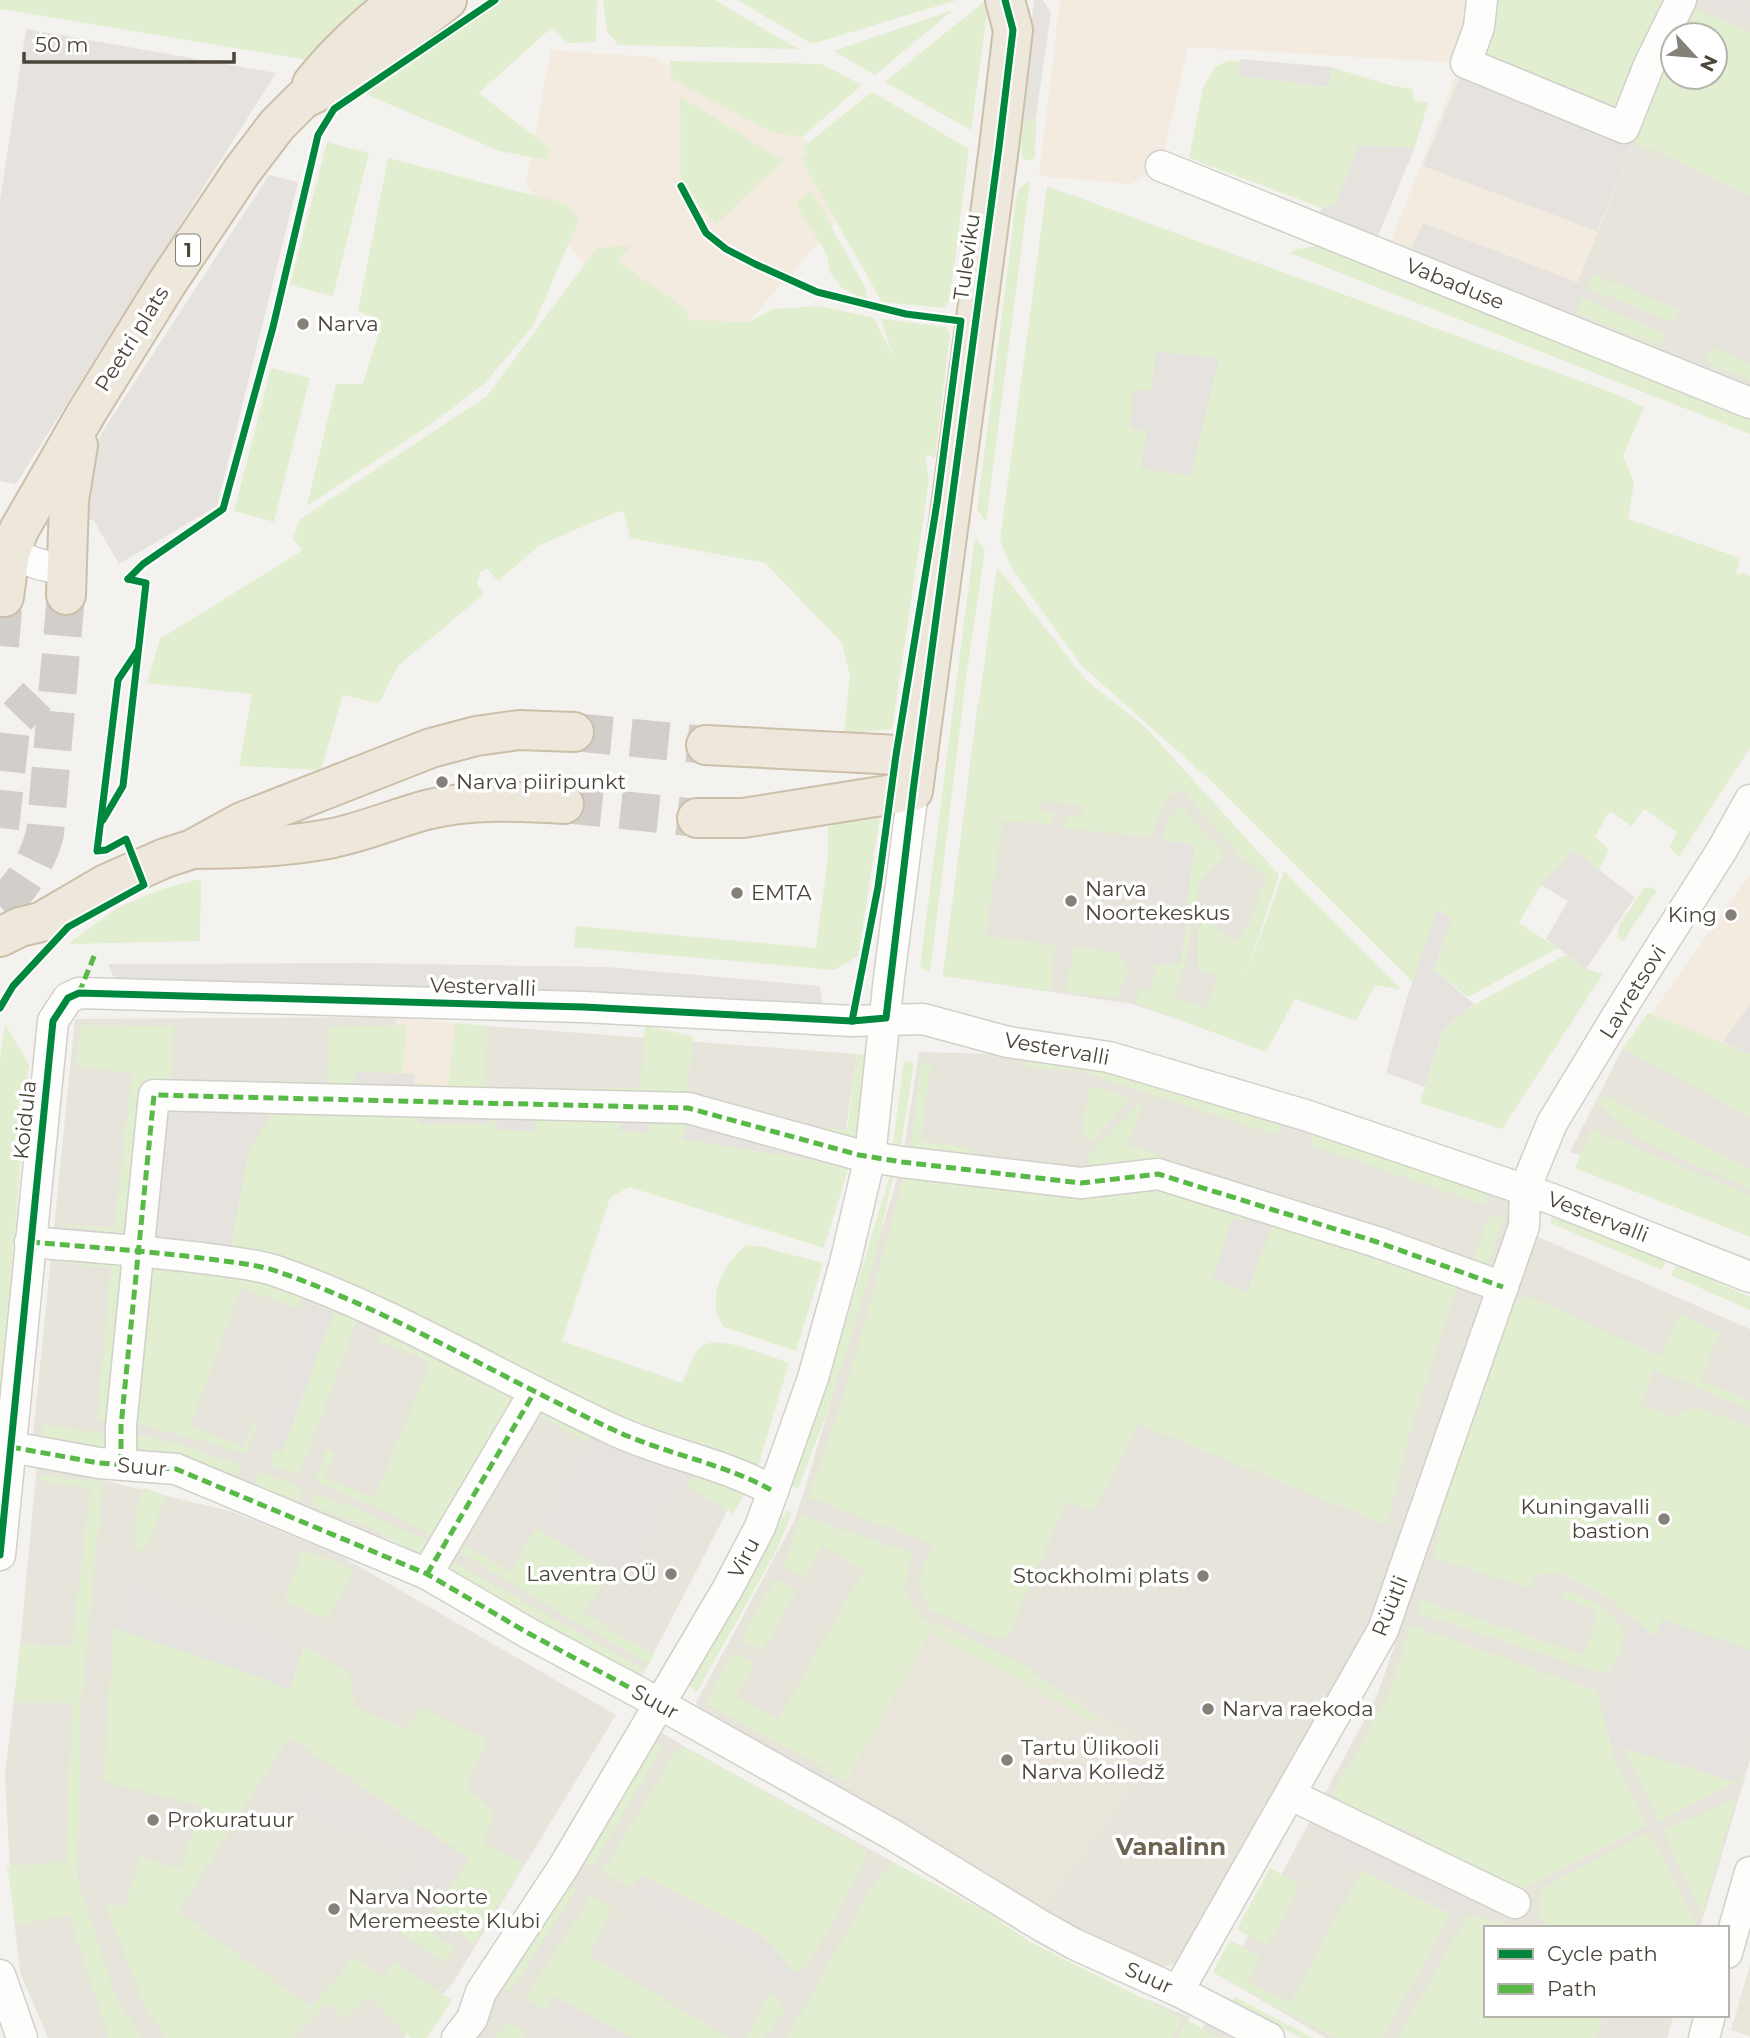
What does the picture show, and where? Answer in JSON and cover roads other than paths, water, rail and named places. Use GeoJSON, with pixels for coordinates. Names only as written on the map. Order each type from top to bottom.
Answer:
{"type":"FeatureCollection","features":[{"type":"Feature","properties":{"kind":"highway","name":"Peetri plats"},"geometry":{"type":"LineString","coordinates":[[3,566],[19,530],[87,412],[167,283],[235,181],[277,125],[303,99],[325,66],[398,0]]}},
{"type":"Feature","properties":{"kind":"highway","name":"Peetri plats"},"geometry":{"type":"LineString","coordinates":[[303,99],[335,85],[447,0]]}},
{"type":"Feature","properties":{"kind":"highway","name":"Tuleviku"},"geometry":{"type":"LineString","coordinates":[[915,774],[1016,10]]}},
{"type":"Feature","properties":{"kind":"highway","name":"Peetri plats"},"geometry":{"type":"LineString","coordinates":[[67,581],[69,500],[76,453],[87,412]]}},
{"type":"Feature","properties":{"kind":"highway"},"geometry":{"type":"LineString","coordinates":[[0,966],[41,922],[106,884],[165,858],[193,849],[242,822],[431,748],[476,736],[519,730],[573,732]]}},
{"type":"Feature","properties":{"kind":"highway"},"geometry":{"type":"LineString","coordinates":[[706,745],[915,774]]}},
{"type":"Feature","properties":{"kind":"highway"},"geometry":{"type":"LineString","coordinates":[[697,818],[743,818],[915,774]]}},
{"type":"Feature","properties":{"kind":"highway"},"geometry":{"type":"LineString","coordinates":[[193,849],[247,849],[331,839],[429,809],[472,803],[515,801],[564,804]]}},
{"type":"Feature","properties":{"kind":"highway"},"geometry":{"type":"LineString","coordinates":[[0,937],[20,927],[41,922]]}},
{"type":"Feature","properties":{"kind":"street"},"geometry":{"type":"LineString","coordinates":[[1482,0],[1479,27],[1466,63],[1624,128],[1649,65],[1681,0]]}},
{"type":"Feature","properties":{"kind":"street","name":"Vabaduse"},"geometry":{"type":"LineString","coordinates":[[1161,166],[1750,403]]}},
{"type":"Feature","properties":{"kind":"street"},"geometry":{"type":"LineString","coordinates":[[3,566],[39,566],[54,569],[67,581]]}},
{"type":"Feature","properties":{"kind":"street","name":"Tuleviku"},"geometry":{"type":"LineString","coordinates":[[886,1018],[915,774]]}},
{"type":"Feature","properties":{"kind":"street","name":"Lavretsovi"},"geometry":{"type":"LineString","coordinates":[[1525,1189],[1552,1123],[1722,850],[1750,800]]}},
{"type":"Feature","properties":{"kind":"street","name":"Vestervalli"},"geometry":{"type":"LineString","coordinates":[[79,993],[584,1007],[852,1021],[923,1019],[1007,1042],[1109,1057],[1306,1115],[1525,1189],[1750,1277]]}},
{"type":"Feature","properties":{"kind":"street","name":"Koidula"},"geometry":{"type":"LineString","coordinates":[[0,1555],[53,1021],[68,998],[79,993]]}},
{"type":"Feature","properties":{"kind":"street","name":"Viru"},"geometry":{"type":"LineString","coordinates":[[457,2038],[472,2019],[481,1992],[564,1866],[728,1588],[760,1527],[813,1378],[845,1264],[870,1157],[886,1018]]}},
{"type":"Feature","properties":{"kind":"street"},"geometry":{"type":"LineString","coordinates":[[121,1464],[121,1426],[154,1095],[688,1108],[870,1157],[1081,1183],[1158,1174],[1377,1242],[1503,1287]]}},
{"type":"Feature","properties":{"kind":"street","name":"Rüütli"},"geometry":{"type":"LineString","coordinates":[[1178,1991],[1383,1630],[1524,1226],[1525,1189]]}},
{"type":"Feature","properties":{"kind":"street"},"geometry":{"type":"LineString","coordinates":[[30,1242],[237,1263],[274,1270],[384,1315],[466,1355],[534,1393],[652,1446],[774,1491]]}},
{"type":"Feature","properties":{"kind":"street"},"geometry":{"type":"LineString","coordinates":[[427,1574],[534,1393]]}},
{"type":"Feature","properties":{"kind":"street","name":"Suur"},"geometry":{"type":"LineString","coordinates":[[10,1447],[99,1463],[176,1469],[427,1574],[528,1633],[893,1835],[1040,1925],[1269,2038]]}},
{"type":"Feature","properties":{"kind":"street"},"geometry":{"type":"LineString","coordinates":[[1291,1795],[1515,1903]]}},
{"type":"Feature","properties":{"kind":"street"},"geometry":{"type":"LineString","coordinates":[[1729,1946],[1750,1872]]}},
{"type":"Feature","properties":{"kind":"street"},"geometry":{"type":"LineString","coordinates":[[0,1975],[22,2038]]}},
{"type":"Feature","properties":{"kind":"street"},"geometry":{"type":"LineString","coordinates":[[1704,2038],[1709,2017]]}},
{"type":"Feature","properties":{"kind":"tunnel"},"geometry":{"type":"LineString","coordinates":[[0,906],[16,891],[28,873],[45,834],[66,595]]}},
{"type":"Feature","properties":{"kind":"tunnel"},"geometry":{"type":"LineString","coordinates":[[0,646],[4,597]]}},
{"type":"Feature","properties":{"kind":"tunnel"},"geometry":{"type":"LineString","coordinates":[[0,828],[13,721],[37,696]]}},
{"type":"Feature","properties":{"kind":"tunnel"},"geometry":{"type":"LineString","coordinates":[[574,732],[706,745]]}},
{"type":"Feature","properties":{"kind":"tunnel"},"geometry":{"type":"LineString","coordinates":[[564,804],[697,818]]}},
{"type":"Feature","properties":{"kind":"place","name":"Narva"},"geometry":{"type":"Point","coordinates":[303,324]}},
{"type":"Feature","properties":{"kind":"place","name":"Narva piiripunkt"},"geometry":{"type":"Point","coordinates":[442,782]}},
{"type":"Feature","properties":{"kind":"place","name":"EMTA"},"geometry":{"type":"Point","coordinates":[737,893]}},
{"type":"Feature","properties":{"kind":"place","name":"Narva Noortekeskus"},"geometry":{"type":"Point","coordinates":[1071,901]}},
{"type":"Feature","properties":{"kind":"place","name":"King"},"geometry":{"type":"Point","coordinates":[1731,915]}},
{"type":"Feature","properties":{"kind":"place","name":"Kuningavalli bastion"},"geometry":{"type":"Point","coordinates":[1664,1519]}},
{"type":"Feature","properties":{"kind":"place","name":"Laventra OÜ"},"geometry":{"type":"Point","coordinates":[671,1574]}},
{"type":"Feature","properties":{"kind":"place","name":"Stockholmi plats"},"geometry":{"type":"Point","coordinates":[1203,1576]}},
{"type":"Feature","properties":{"kind":"place","name":"Narva raekoda"},"geometry":{"type":"Point","coordinates":[1208,1709]}},
{"type":"Feature","properties":{"kind":"place","name":"Tartu Ülikooli Narva Kolledž"},"geometry":{"type":"Point","coordinates":[1007,1760]}},
{"type":"Feature","properties":{"kind":"place","name":"Prokuratuur"},"geometry":{"type":"Point","coordinates":[153,1820]}},
{"type":"Feature","properties":{"kind":"place","name":"Narva Noorte Meremeeste Klubi"},"geometry":{"type":"Point","coordinates":[334,1909]}},
{"type":"Feature","properties":{"kind":"district","name":"Vanalinn"},"geometry":{"type":"Point","coordinates":[1171,1847]}}]}
